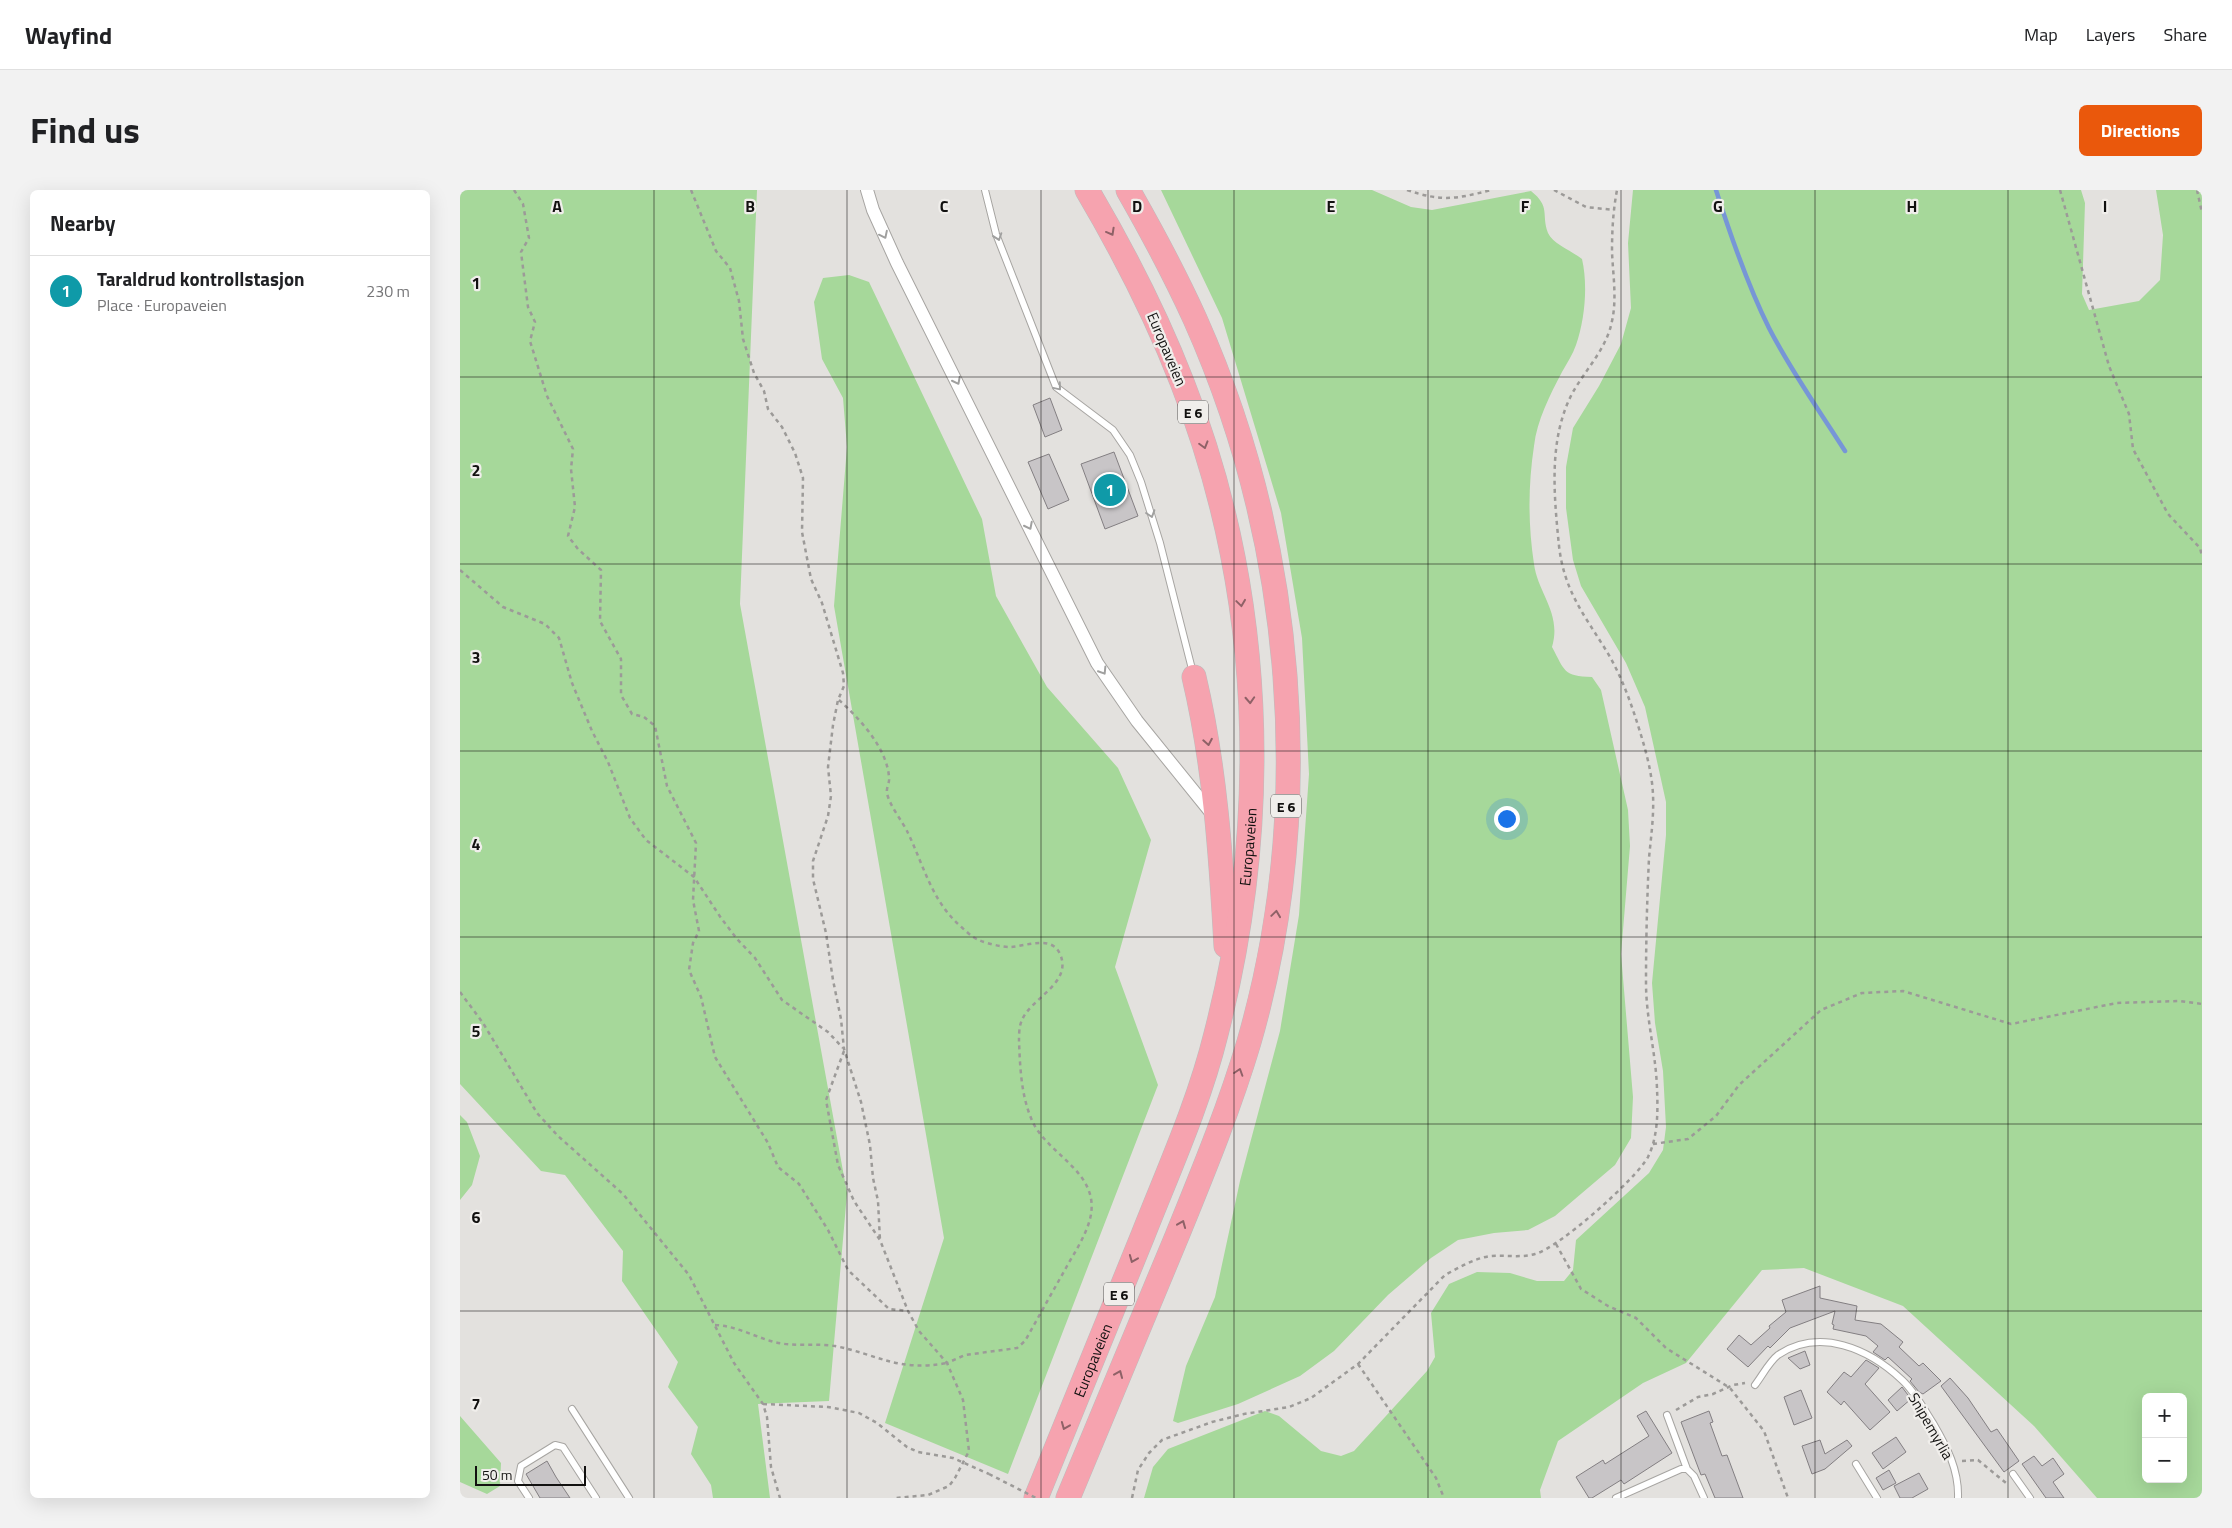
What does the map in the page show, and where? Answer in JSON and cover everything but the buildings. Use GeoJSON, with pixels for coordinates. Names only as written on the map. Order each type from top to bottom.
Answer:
{"type":"FeatureCollection","features":[{"type":"Feature","properties":{"kind":"highway","name":"Europaveien"},"geometry":{"type":"LineString","coordinates":[[1036,1498],[1184,1132],[1216,1036],[1239,930],[1248,860],[1252,798],[1248,651],[1228,531],[1213,476],[1182,381],[1137,282],[1086,190]]}},
{"type":"Feature","properties":{"kind":"highway","name":"Europaveien"},"geometry":{"type":"LineString","coordinates":[[1068,1498],[1216,1140],[1249,1042],[1272,936],[1284,852],[1287,795],[1288,751],[1281,642],[1273,576],[1248,468],[1230,411],[1196,320],[1170,266],[1128,190]]}},
{"type":"Feature","properties":{"kind":"highway","name":"E 6"},"geometry":{"type":"LineString","coordinates":[[1194,677],[1205,727],[1218,823],[1228,981]]}},
{"type":"Feature","properties":{"kind":"street"},"geometry":{"type":"LineString","coordinates":[[867,190],[885,238],[1097,663],[1137,721],[1218,823]]}},
{"type":"Feature","properties":{"kind":"lane"},"geometry":{"type":"LineString","coordinates":[[985,190],[996,234],[1056,387],[1112,430],[1130,455],[1160,543],[1194,677]]}},
{"type":"Feature","properties":{"kind":"lane","name":"Snipemyrlia"},"geometry":{"type":"LineString","coordinates":[[1755,1385],[1776,1356],[1797,1346],[1825,1341],[1861,1351],[1878,1360],[1903,1381],[1922,1406],[1942,1439],[1953,1464],[1958,1484],[1958,1498]]}},
{"type":"Feature","properties":{"kind":"lane"},"geometry":{"type":"LineString","coordinates":[[572,1409],[629,1498]]}},
{"type":"Feature","properties":{"kind":"lane"},"geometry":{"type":"LineString","coordinates":[[1667,1415],[1687,1469],[1694,1476],[1704,1498]]}},
{"type":"Feature","properties":{"kind":"lane"},"geometry":{"type":"LineString","coordinates":[[529,1498],[518,1481],[521,1466],[555,1445],[563,1447],[596,1498]]}},
{"type":"Feature","properties":{"kind":"lane"},"geometry":{"type":"LineString","coordinates":[[1856,1464],[1878,1498]]}},
{"type":"Feature","properties":{"kind":"lane"},"geometry":{"type":"LineString","coordinates":[[1616,1498],[1673,1471],[1681,1468],[1687,1469]]}},
{"type":"Feature","properties":{"kind":"lane"},"geometry":{"type":"LineString","coordinates":[[2013,1474],[2030,1498]]}},
{"type":"Feature","properties":{"kind":"path"},"geometry":{"type":"LineString","coordinates":[[514,190],[522,204],[529,238],[521,252],[528,308],[535,322],[530,340],[547,396],[573,449],[571,469],[574,507],[568,536],[578,549],[600,570],[600,621],[621,659],[621,695],[632,714],[644,717],[655,726],[668,786],[696,842],[693,900],[699,931],[693,943],[689,970],[701,998],[715,1057],[768,1143],[778,1167],[799,1184],[828,1230],[848,1270],[889,1310],[908,1311]]}},
{"type":"Feature","properties":{"kind":"path"},"geometry":{"type":"LineString","coordinates":[[691,190],[716,251],[730,268],[739,301],[743,339],[754,373],[764,391],[768,409],[782,427],[795,453],[803,478],[802,532],[811,579],[822,604],[843,673],[844,686],[838,700],[833,725],[828,767],[831,796],[828,816],[812,861],[813,879],[826,933],[832,980],[842,1018],[844,1049],[861,1102],[870,1145],[873,1178],[878,1201],[880,1240]]}},
{"type":"Feature","properties":{"kind":"path"},"geometry":{"type":"LineString","coordinates":[[1407,190],[1430,198],[1460,198],[1491,190]]}},
{"type":"Feature","properties":{"kind":"path"},"geometry":{"type":"LineString","coordinates":[[1554,190],[1586,207],[1614,210]]}},
{"type":"Feature","properties":{"kind":"path"},"geometry":{"type":"LineString","coordinates":[[1132,1498],[1138,1470],[1149,1453],[1162,1440],[1212,1422],[1297,1405],[1311,1398],[1358,1364],[1446,1275],[1460,1266],[1483,1258],[1532,1255],[1556,1244],[1634,1175],[1648,1156],[1653,1144],[1657,1110],[1657,1081],[1646,989],[1646,922],[1654,806],[1651,777],[1634,715],[1620,675],[1604,646],[1576,604],[1565,580],[1559,546],[1556,501],[1555,456],[1561,420],[1574,390],[1607,336],[1613,318],[1615,301],[1612,231],[1617,190]]}},
{"type":"Feature","properties":{"kind":"path"},"geometry":{"type":"LineString","coordinates":[[2060,190],[2109,366],[2129,414],[2133,449],[2168,514],[2200,548],[2202,556]]}},
{"type":"Feature","properties":{"kind":"path"},"geometry":{"type":"LineString","coordinates":[[2198,190],[2202,213]]}},
{"type":"Feature","properties":{"kind":"path"},"geometry":{"type":"LineString","coordinates":[[460,570],[503,607],[545,624],[559,638],[572,683],[592,731],[608,762],[630,818],[646,840],[694,877],[721,918],[754,958],[782,1000],[828,1032],[844,1049]]}},
{"type":"Feature","properties":{"kind":"path"},"geometry":{"type":"LineString","coordinates":[[715,1324],[731,1326],[774,1342],[834,1346],[887,1362],[909,1366],[947,1363],[965,1355],[1017,1348],[1024,1341],[1064,1273],[1091,1218],[1091,1198],[1088,1186],[1078,1170],[1052,1148],[1031,1118],[1021,1077],[1019,1037],[1022,1020],[1032,1006],[1056,982],[1063,963],[1059,951],[1051,945],[1035,942],[1010,947],[977,940],[956,922],[932,891],[908,833],[887,793],[889,778],[886,760],[861,720],[838,700]]}},
{"type":"Feature","properties":{"kind":"path"},"geometry":{"type":"LineString","coordinates":[[1653,1144],[1688,1139],[1716,1116],[1739,1085],[1821,1010],[1862,992],[1903,991],[2011,1024],[2117,1003],[2180,1001],[2202,1004]]}},
{"type":"Feature","properties":{"kind":"path"},"geometry":{"type":"LineString","coordinates":[[460,992],[487,1029],[537,1113],[558,1136],[623,1194],[688,1274],[740,1372],[763,1404],[767,1417],[771,1466],[780,1498]]}},
{"type":"Feature","properties":{"kind":"path"},"geometry":{"type":"LineString","coordinates":[[844,1049],[826,1100],[838,1165],[854,1201],[880,1240],[908,1311],[919,1331],[947,1363],[963,1400],[968,1451],[964,1462],[949,1486],[928,1495],[896,1498]]}},
{"type":"Feature","properties":{"kind":"path"},"geometry":{"type":"LineString","coordinates":[[1556,1244],[1581,1289],[1608,1306],[1636,1318],[1666,1348],[1730,1388],[1764,1432],[1788,1498]]}},
{"type":"Feature","properties":{"kind":"path"},"geometry":{"type":"LineString","coordinates":[[1358,1364],[1436,1478],[1444,1498]]}},
{"type":"Feature","properties":{"kind":"path"},"geometry":{"type":"LineString","coordinates":[[1667,1415],[1673,1414],[1698,1397],[1713,1394],[1749,1381],[1755,1385]]}},
{"type":"Feature","properties":{"kind":"path"},"geometry":{"type":"LineString","coordinates":[[763,1404],[828,1407],[851,1411],[872,1419],[908,1447],[918,1452],[964,1462],[1036,1498]]}},
{"type":"Feature","properties":{"kind":"path"},"geometry":{"type":"LineString","coordinates":[[1953,1464],[1974,1459],[1978,1460],[2005,1482],[2017,1486],[2020,1483]]}},
{"type":"Feature","properties":{"kind":"green space"},"geometry":{"type":"Polygon","coordinates":[[[460,190],[757,190],[740,604],[847,1193],[829,1401],[758,1404],[770,1498],[713,1498],[711,1485],[691,1454],[698,1427],[668,1387],[678,1362],[622,1281],[623,1251],[565,1175],[541,1171],[460,1084],[460,190]]]}},
{"type":"Feature","properties":{"kind":"green space"},"geometry":{"type":"Polygon","coordinates":[[[1161,190],[1372,190],[1411,207],[1432,210],[1531,191],[1543,206],[1550,237],[1582,259],[1585,291],[1579,335],[1572,355],[1541,417],[1536,436],[1531,475],[1531,535],[1536,575],[1552,614],[1554,624],[1552,647],[1566,671],[1575,675],[1592,677],[1601,690],[1628,810],[1630,846],[1621,954],[1633,1097],[1631,1138],[1615,1165],[1555,1216],[1528,1230],[1494,1233],[1458,1240],[1431,1258],[1388,1295],[1334,1351],[1300,1376],[1238,1404],[1178,1423],[1173,1421],[1186,1366],[1215,1297],[1240,1181],[1280,1031],[1299,915],[1309,774],[1302,638],[1281,513],[1222,318],[1161,190]]]}},
{"type":"Feature","properties":{"kind":"green space"},"geometry":{"type":"Polygon","coordinates":[[[1633,190],[2081,190],[2085,203],[2082,294],[2089,310],[2139,301],[2160,280],[2163,235],[2156,190],[2202,190],[2202,1498],[2097,1498],[2034,1426],[1903,1306],[1804,1268],[1762,1270],[1686,1363],[1643,1383],[1558,1441],[1540,1490],[1541,1498],[1144,1498],[1153,1467],[1168,1449],[1265,1411],[1279,1416],[1321,1451],[1341,1456],[1354,1451],[1427,1371],[1435,1357],[1431,1313],[1449,1284],[1477,1272],[1510,1273],[1537,1281],[1564,1281],[1573,1270],[1576,1240],[1649,1173],[1663,1150],[1666,1127],[1663,1071],[1655,1023],[1652,983],[1666,835],[1666,802],[1645,707],[1626,663],[1581,586],[1573,560],[1566,508],[1566,467],[1573,428],[1599,386],[1621,344],[1631,308],[1628,243],[1633,190]]]}},
{"type":"Feature","properties":{"kind":"green space"},"geometry":{"type":"Polygon","coordinates":[[[849,275],[869,282],[982,519],[996,596],[1047,687],[1118,768],[1151,840],[1115,967],[1158,1085],[1008,1474],[885,1423],[944,1238],[834,606],[847,447],[843,398],[822,359],[814,302],[823,278],[849,275]]]}},
{"type":"Feature","properties":{"kind":"green space"},"geometry":{"type":"Polygon","coordinates":[[[460,1115],[467,1122],[480,1156],[472,1185],[460,1200],[460,1115]]]}},
{"type":"Feature","properties":{"kind":"green space"},"geometry":{"type":"Polygon","coordinates":[[[460,1416],[501,1463],[500,1486],[487,1494],[460,1482],[460,1416]]]}},
{"type":"Feature","properties":{"kind":"waterway"},"geometry":{"type":"LineString","coordinates":[[1716,190],[1740,260],[1769,328],[1796,375],[1845,451]]}},
{"type":"Feature","properties":{"kind":"place","name":"Taraldrud kontrollstasjon"},"geometry":{"type":"Point","coordinates":[1110,490]}}]}
